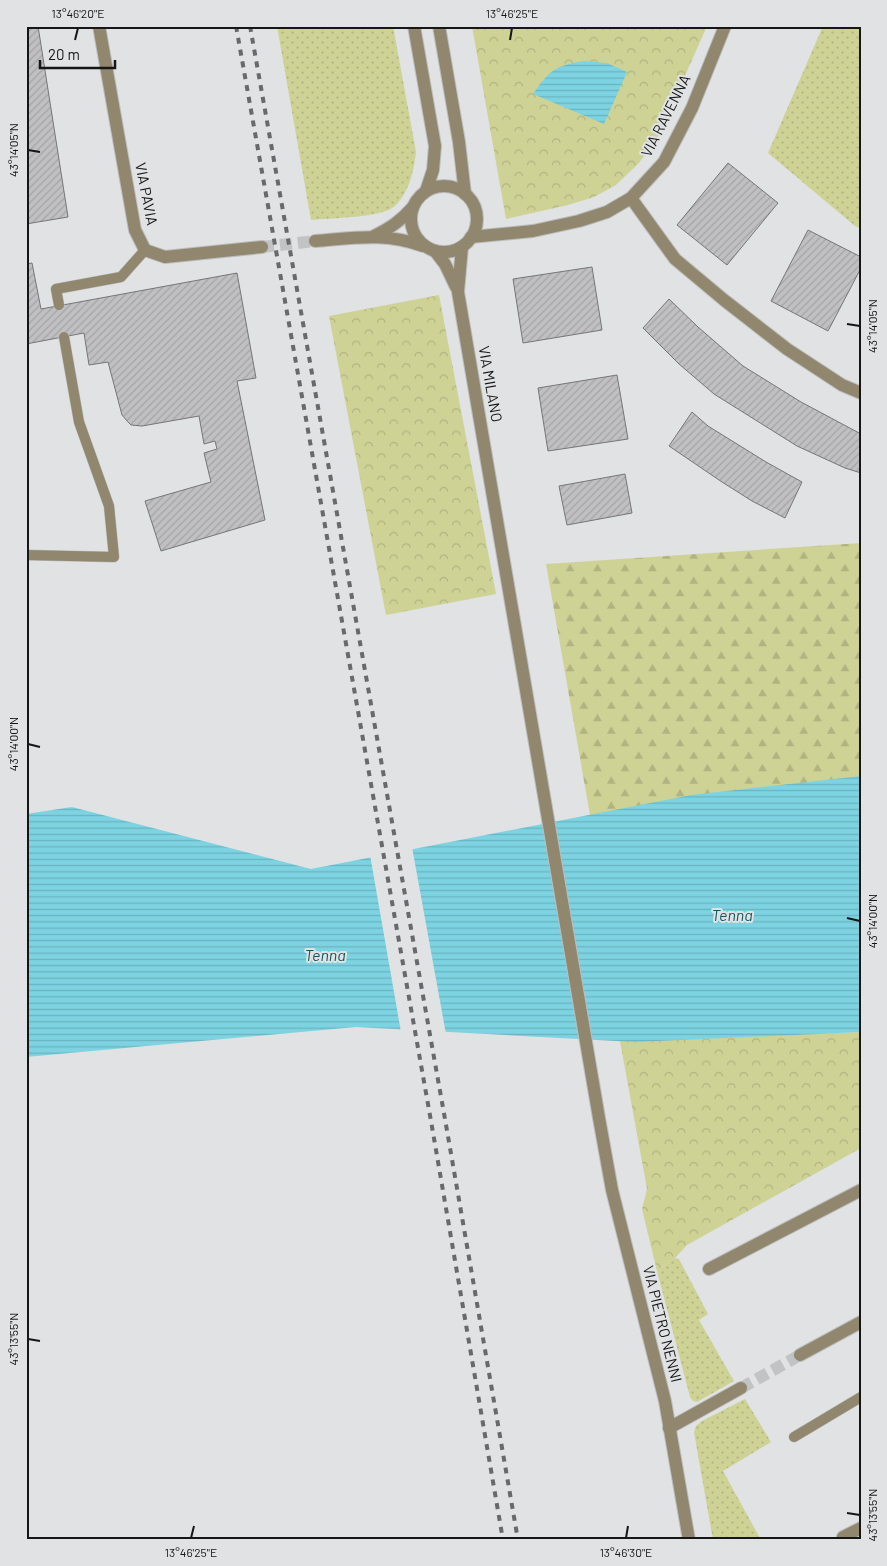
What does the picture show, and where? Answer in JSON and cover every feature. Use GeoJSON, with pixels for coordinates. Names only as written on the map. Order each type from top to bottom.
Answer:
{"type":"FeatureCollection","features":[{"type":"Feature","properties":{"kind":"street","name":"VIA PAVIA"},"geometry":{"type":"LineString","coordinates":[[99,26],[135,230],[145,250]]}},
{"type":"Feature","properties":{"kind":"street"},"geometry":{"type":"LineString","coordinates":[[414,26],[435,146],[433,170],[426,191]]}},
{"type":"Feature","properties":{"kind":"street"},"geometry":{"type":"LineString","coordinates":[[315,241],[374,236],[393,237],[449,252],[462,247],[471,237],[477,219],[475,210],[465,194],[459,142],[439,26]]}},
{"type":"Feature","properties":{"kind":"street","name":"VIA RAVENNA"},"geometry":{"type":"LineString","coordinates":[[471,237],[533,231],[579,221],[607,212],[631,198],[664,162],[692,108],[725,26]]}},
{"type":"Feature","properties":{"kind":"street"},"geometry":{"type":"LineString","coordinates":[[430,248],[417,238],[412,229],[410,218],[418,198],[426,191],[446,186],[465,194]]}},
{"type":"Feature","properties":{"kind":"street"},"geometry":{"type":"LineString","coordinates":[[631,198],[676,259],[724,300],[787,349],[842,385],[861,393]]}},
{"type":"Feature","properties":{"kind":"street"},"geometry":{"type":"LineString","coordinates":[[374,236],[394,226],[413,207]]}},
{"type":"Feature","properties":{"kind":"street"},"geometry":{"type":"LineString","coordinates":[[145,250],[165,257],[262,247]]}},
{"type":"Feature","properties":{"kind":"street","name":"VIA MILANO"},"geometry":{"type":"LineString","coordinates":[[462,247],[458,292],[599,1118]]}},
{"type":"Feature","properties":{"kind":"street","name":"VIA MILANO"},"geometry":{"type":"LineString","coordinates":[[430,248],[445,264],[458,292]]}},
{"type":"Feature","properties":{"kind":"street","name":"VIA PIETRO NENNI"},"geometry":{"type":"LineString","coordinates":[[599,1118],[612,1190],[665,1401],[689,1540]]}},
{"type":"Feature","properties":{"kind":"street"},"geometry":{"type":"LineString","coordinates":[[709,1269],[861,1190]]}},
{"type":"Feature","properties":{"kind":"street"},"geometry":{"type":"LineString","coordinates":[[800,1355],[861,1322]]}},
{"type":"Feature","properties":{"kind":"street"},"geometry":{"type":"LineString","coordinates":[[669,1428],[741,1388]]}},
{"type":"Feature","properties":{"kind":"street"},"geometry":{"type":"LineString","coordinates":[[843,1537],[861,1528]]}},
{"type":"Feature","properties":{"kind":"lane"},"geometry":{"type":"LineString","coordinates":[[59,305],[56,288],[121,276],[145,250]]}},
{"type":"Feature","properties":{"kind":"lane"},"geometry":{"type":"LineString","coordinates":[[26,555],[114,557],[109,506],[79,422],[64,337]]}},
{"type":"Feature","properties":{"kind":"lane"},"geometry":{"type":"LineString","coordinates":[[794,1437],[861,1397]]}},
{"type":"Feature","properties":{"kind":"green space"},"geometry":{"type":"Polygon","coordinates":[[[277,26],[393,26],[416,152],[407,188],[395,206],[379,213],[368,215],[311,220],[277,26]]]}},
{"type":"Feature","properties":{"kind":"green space"},"geometry":{"type":"Polygon","coordinates":[[[472,26],[707,26],[656,141],[638,164],[616,185],[594,197],[506,219],[472,26]]]}},
{"type":"Feature","properties":{"kind":"green space"},"geometry":{"type":"Polygon","coordinates":[[[823,26],[861,26],[861,228],[855,226],[768,153],[823,26]]]}},
{"type":"Feature","properties":{"kind":"green space"},"geometry":{"type":"Polygon","coordinates":[[[439,295],[496,594],[386,615],[329,316],[439,295]]]}},
{"type":"Feature","properties":{"kind":"green space"},"geometry":{"type":"Polygon","coordinates":[[[861,543],[861,779],[590,815],[546,564],[861,543]]]}},
{"type":"Feature","properties":{"kind":"green space"},"geometry":{"type":"Polygon","coordinates":[[[861,1032],[861,1148],[687,1245],[675,1258],[657,1271],[642,1209],[647,1189],[620,1041],[861,1032]]]}},
{"type":"Feature","properties":{"kind":"green space"},"geometry":{"type":"Polygon","coordinates":[[[675,1258],[679,1259],[708,1314],[699,1320],[734,1381],[697,1402],[693,1401],[690,1397],[657,1271],[675,1258]]]}},
{"type":"Feature","properties":{"kind":"green space"},"geometry":{"type":"Polygon","coordinates":[[[745,1399],[771,1442],[723,1471],[761,1540],[713,1540],[694,1432],[696,1426],[702,1421],[745,1399]]]}},
{"type":"Feature","properties":{"kind":"water"},"geometry":{"type":"Polygon","coordinates":[[[584,61],[607,63],[627,72],[604,124],[533,94],[544,79],[554,70],[584,61]]]}},
{"type":"Feature","properties":{"kind":"water","name":"Tenna"},"geometry":{"type":"Polygon","coordinates":[[[861,776],[861,1032],[635,1042],[356,1027],[26,1057],[26,814],[72,807],[311,869],[691,795],[861,776]]]}},
{"type":"Feature","properties":{"kind":"pier"},"geometry":{"type":"Polygon","coordinates":[[[412,847],[446,1034],[401,1032],[370,855],[412,847]]]}},
{"type":"Feature","properties":{"kind":"building"},"geometry":{"type":"Polygon","coordinates":[[[26,26],[38,26],[68,217],[26,224],[26,26]]]}},
{"type":"Feature","properties":{"kind":"building"},"geometry":{"type":"Polygon","coordinates":[[[728,163],[778,203],[727,265],[677,225],[728,163]]]}},
{"type":"Feature","properties":{"kind":"building"},"geometry":{"type":"Polygon","coordinates":[[[808,230],[861,257],[861,268],[828,331],[771,301],[808,230]]]}},
{"type":"Feature","properties":{"kind":"building"},"geometry":{"type":"Polygon","coordinates":[[[32,263],[41,309],[237,273],[256,378],[237,381],[265,520],[161,551],[145,501],[211,482],[204,453],[217,449],[215,441],[204,444],[199,416],[142,426],[131,425],[122,415],[108,362],[89,365],[84,333],[26,344],[26,264],[32,263]]]}},
{"type":"Feature","properties":{"kind":"building"},"geometry":{"type":"Polygon","coordinates":[[[592,267],[602,330],[523,343],[513,279],[592,267]]]}},
{"type":"Feature","properties":{"kind":"building"},"geometry":{"type":"Polygon","coordinates":[[[669,299],[743,366],[801,402],[861,434],[861,473],[845,468],[797,446],[714,394],[679,364],[643,328],[669,299]]]}},
{"type":"Feature","properties":{"kind":"building"},"geometry":{"type":"Polygon","coordinates":[[[617,375],[628,439],[548,451],[538,388],[617,375]]]}},
{"type":"Feature","properties":{"kind":"building"},"geometry":{"type":"Polygon","coordinates":[[[692,412],[708,426],[802,482],[785,518],[752,501],[669,446],[692,412]]]}},
{"type":"Feature","properties":{"kind":"building"},"geometry":{"type":"Polygon","coordinates":[[[625,474],[632,513],[567,525],[559,486],[625,474]]]}},
{"type":"Feature","properties":{"kind":"tunnel"},"geometry":{"type":"LineString","coordinates":[[262,247],[315,241]]}},
{"type":"Feature","properties":{"kind":"tunnel"},"geometry":{"type":"LineString","coordinates":[[741,1388],[800,1355]]}},
{"type":"Feature","properties":{"kind":"railway"},"geometry":{"type":"LineString","coordinates":[[236,26],[431,1121],[503,1540]]}},
{"type":"Feature","properties":{"kind":"railway"},"geometry":{"type":"LineString","coordinates":[[250,26],[518,1540]]}}]}
